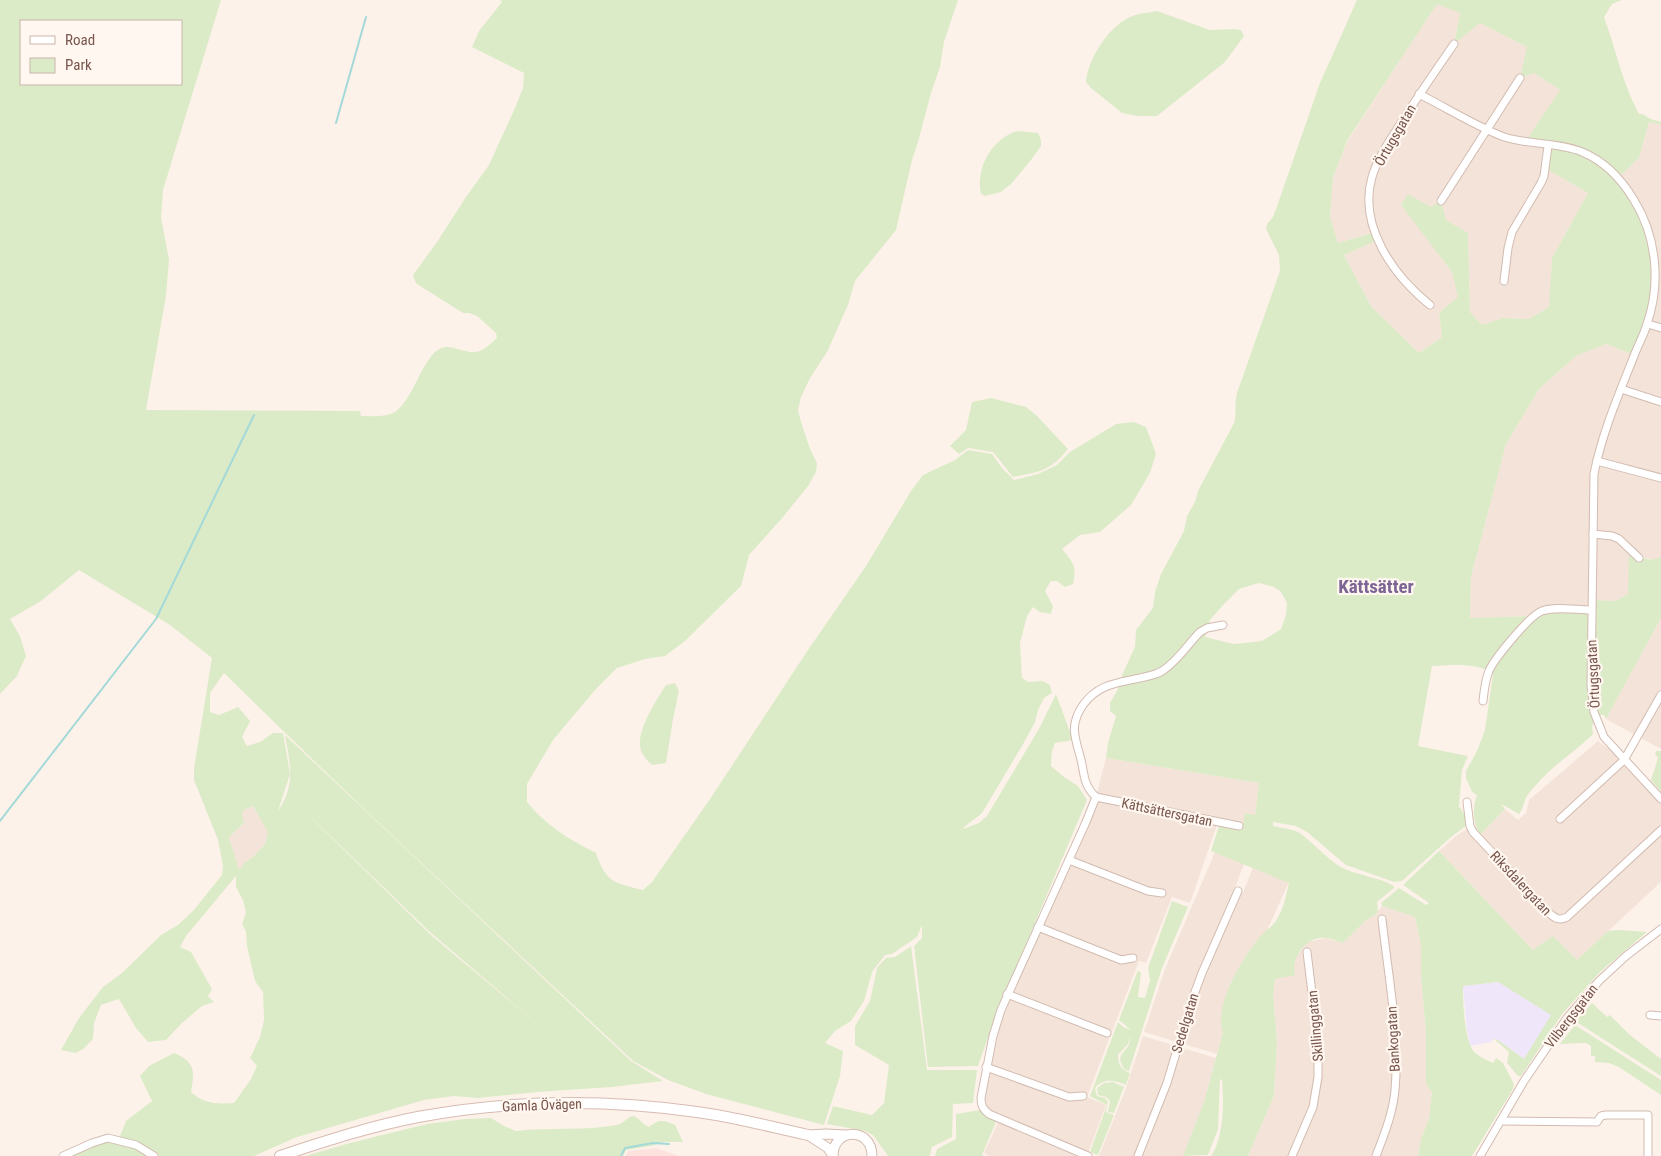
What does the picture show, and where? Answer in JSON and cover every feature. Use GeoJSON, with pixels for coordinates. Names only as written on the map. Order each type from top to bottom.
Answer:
{"type":"FeatureCollection","features":[{"type":"Feature","properties":{"kind":"main road","name":"Gamla Övägen"},"geometry":{"type":"LineString","coordinates":[[280,1156],[342,1136],[417,1117],[482,1107],[551,1103],[616,1103],[698,1112],[808,1135]]}},
{"type":"Feature","properties":{"kind":"street","name":"Örtugsgatan"},"geometry":{"type":"LineString","coordinates":[[1430,305],[1408,284],[1386,254],[1376,236],[1370,219],[1369,202],[1372,178],[1378,162],[1419,94],[1454,44]]}},
{"type":"Feature","properties":{"kind":"street"},"geometry":{"type":"LineString","coordinates":[[1441,201],[1520,78]]}},
{"type":"Feature","properties":{"kind":"street","name":"Örtugsgatan"},"geometry":{"type":"LineString","coordinates":[[1419,94],[1505,137],[1548,146],[1570,148],[1584,153],[1597,161],[1618,178],[1640,209],[1652,243],[1658,263],[1653,306],[1648,324],[1601,444],[1594,474],[1591,685],[1594,712],[1604,737],[1661,799]]}},
{"type":"Feature","properties":{"kind":"street"},"geometry":{"type":"LineString","coordinates":[[1504,281],[1512,232],[1544,176],[1548,146]]}},
{"type":"Feature","properties":{"kind":"street"},"geometry":{"type":"LineString","coordinates":[[1648,324],[1661,328]]}},
{"type":"Feature","properties":{"kind":"street"},"geometry":{"type":"LineString","coordinates":[[1621,389],[1661,402]]}},
{"type":"Feature","properties":{"kind":"street"},"geometry":{"type":"LineString","coordinates":[[1596,461],[1661,478]]}},
{"type":"Feature","properties":{"kind":"street"},"geometry":{"type":"LineString","coordinates":[[1593,534],[1612,536],[1618,539],[1639,558]]}},
{"type":"Feature","properties":{"kind":"street"},"geometry":{"type":"LineString","coordinates":[[1484,701],[1488,673],[1492,665],[1526,623],[1538,612],[1551,609],[1591,610]]}},
{"type":"Feature","properties":{"kind":"street"},"geometry":{"type":"LineString","coordinates":[[1088,1156],[984,1110],[981,1106],[981,1098],[993,1036],[1007,994],[1096,797],[1089,791],[1084,779],[1084,770],[1076,746],[1073,728],[1078,713],[1094,692],[1104,686],[1161,672],[1200,632],[1207,628],[1222,625]]}},
{"type":"Feature","properties":{"kind":"street"},"geometry":{"type":"LineString","coordinates":[[1560,819],[1624,760],[1661,695]]}},
{"type":"Feature","properties":{"kind":"street","name":"Kättsättersgatan"},"geometry":{"type":"LineString","coordinates":[[1096,797],[1239,826]]}},
{"type":"Feature","properties":{"kind":"street","name":"Riksdalergatan"},"geometry":{"type":"LineString","coordinates":[[1467,802],[1470,826],[1474,832],[1549,914],[1557,920],[1567,917],[1661,830]]}},
{"type":"Feature","properties":{"kind":"street"},"geometry":{"type":"LineString","coordinates":[[1069,860],[1148,891],[1162,893]]}},
{"type":"Feature","properties":{"kind":"street","name":"Sedelgatan"},"geometry":{"type":"LineString","coordinates":[[1138,1156],[1167,1083],[1202,973],[1238,891]]}},
{"type":"Feature","properties":{"kind":"street","name":"Bankogatan"},"geometry":{"type":"LineString","coordinates":[[1376,1156],[1385,1134],[1393,1104],[1396,1070],[1393,1017],[1382,919]]}},
{"type":"Feature","properties":{"kind":"street"},"geometry":{"type":"LineString","coordinates":[[1038,927],[1121,960],[1133,958]]}},
{"type":"Feature","properties":{"kind":"street","name":"Vilbergsgatan"},"geometry":{"type":"LineString","coordinates":[[1480,1156],[1534,1067],[1567,1018],[1599,981],[1626,956],[1661,929]]}},
{"type":"Feature","properties":{"kind":"street","name":"Skillinggatan"},"geometry":{"type":"LineString","coordinates":[[1292,1156],[1313,1108],[1318,1077],[1318,1042],[1307,952]]}},
{"type":"Feature","properties":{"kind":"street"},"geometry":{"type":"LineString","coordinates":[[1007,994],[1107,1033]]}},
{"type":"Feature","properties":{"kind":"street"},"geometry":{"type":"LineString","coordinates":[[1650,1015],[1661,1016]]}},
{"type":"Feature","properties":{"kind":"street"},"geometry":{"type":"LineString","coordinates":[[986,1067],[1069,1097],[1083,1096]]}},
{"type":"Feature","properties":{"kind":"street"},"geometry":{"type":"LineString","coordinates":[[1502,1121],[1597,1122],[1601,1116],[1606,1115],[1648,1115],[1648,1156]]}},
{"type":"Feature","properties":{"kind":"street","name":"Gamla Övägen"},"geometry":{"type":"LineString","coordinates":[[808,1135],[845,1136],[855,1134],[864,1138],[871,1146],[873,1154]]}},
{"type":"Feature","properties":{"kind":"street","name":"Gamla Övägen"},"geometry":{"type":"LineString","coordinates":[[808,1135],[828,1148],[833,1156]]}},
{"type":"Feature","properties":{"kind":"street","name":"Gamla Övägen"},"geometry":{"type":"LineString","coordinates":[[833,1156],[837,1142],[845,1136]]}},
{"type":"Feature","properties":{"kind":"street"},"geometry":{"type":"LineString","coordinates":[[63,1156],[108,1138],[136,1144],[154,1156]]}},
{"type":"Feature","properties":{"kind":"shaded area"},"geometry":{"type":"Polygon","coordinates":[[[1437,3],[1460,13],[1454,43],[1480,23],[1527,47],[1534,73],[1560,90],[1548,146],[1546,168],[1588,193],[1552,258],[1550,307],[1529,319],[1503,318],[1482,325],[1470,312],[1468,233],[1446,220],[1431,207],[1402,205],[1452,272],[1459,297],[1439,313],[1442,337],[1419,353],[1371,306],[1344,255],[1378,240],[1374,232],[1338,243],[1330,217],[1333,178],[1348,140],[1437,3]]]}},
{"type":"Feature","properties":{"kind":"shaded area"},"geometry":{"type":"Polygon","coordinates":[[[1649,122],[1661,125],[1661,557],[1655,559],[1639,558],[1628,594],[1616,601],[1592,600],[1591,610],[1534,616],[1470,618],[1471,577],[1506,444],[1539,389],[1576,356],[1606,344],[1634,355],[1618,178],[1639,158],[1649,122]]]}},
{"type":"Feature","properties":{"kind":"shaded area"},"geometry":{"type":"Polygon","coordinates":[[[1661,618],[1661,749],[1606,719],[1661,618]]]}},
{"type":"Feature","properties":{"kind":"shaded area"},"geometry":{"type":"Polygon","coordinates":[[[1598,741],[1624,760],[1661,795],[1661,882],[1577,960],[1533,950],[1439,851],[1468,828],[1475,826],[1481,834],[1505,809],[1518,820],[1526,813],[1529,800],[1598,741]]]}},
{"type":"Feature","properties":{"kind":"shaded area"},"geometry":{"type":"Polygon","coordinates":[[[1106,758],[1259,783],[1255,815],[1245,813],[1243,827],[1218,822],[1190,903],[1172,897],[1146,963],[1139,961],[1087,1097],[1106,1105],[1087,1156],[990,1156],[984,1153],[1000,1118],[989,1114],[981,1098],[993,1036],[1096,797],[1106,758]]]}},
{"type":"Feature","properties":{"kind":"shaded area"},"geometry":{"type":"Polygon","coordinates":[[[253,806],[269,829],[265,844],[254,856],[244,863],[239,871],[229,837],[244,823],[242,814],[244,810],[253,806]]]}},
{"type":"Feature","properties":{"kind":"shaded area"},"geometry":{"type":"Polygon","coordinates":[[[1215,852],[1244,864],[1234,890],[1243,893],[1253,867],[1289,882],[1227,1018],[1217,1054],[1144,1032],[1165,969],[1215,852]]]}},
{"type":"Feature","properties":{"kind":"shaded area"},"geometry":{"type":"Polygon","coordinates":[[[1382,906],[1415,917],[1421,946],[1421,976],[1426,1034],[1426,1084],[1432,1092],[1429,1118],[1421,1139],[1418,1156],[1248,1156],[1274,1096],[1277,1041],[1273,995],[1275,979],[1293,966],[1297,955],[1307,942],[1326,938],[1343,943],[1365,921],[1375,915],[1382,906]]]}},
{"type":"Feature","properties":{"kind":"shaded area"},"geometry":{"type":"Polygon","coordinates":[[[1498,982],[1552,1015],[1524,1059],[1498,1040],[1493,1039],[1492,1042],[1470,1046],[1463,986],[1498,982]]]}},
{"type":"Feature","properties":{"kind":"shaded area"},"geometry":{"type":"Polygon","coordinates":[[[1143,1036],[1216,1058],[1204,1102],[1183,1156],[1099,1156],[1125,1091],[1143,1036]]]}},
{"type":"Feature","properties":{"kind":"shaded area"},"geometry":{"type":"Polygon","coordinates":[[[656,1148],[679,1156],[626,1156],[628,1151],[656,1148]]]}},
{"type":"Feature","properties":{"kind":"green space"},"geometry":{"type":"Polygon","coordinates":[[[0,0],[221,0],[163,190],[161,217],[169,260],[166,296],[146,410],[360,411],[361,416],[380,416],[391,414],[398,410],[435,352],[449,347],[478,352],[497,338],[496,333],[477,316],[463,313],[417,284],[413,275],[489,165],[523,88],[524,73],[472,47],[479,31],[502,2],[500,0],[958,0],[944,42],[940,67],[912,160],[896,230],[855,281],[848,305],[827,352],[810,378],[801,397],[798,410],[810,449],[817,463],[816,472],[808,486],[783,517],[749,555],[741,586],[685,641],[665,656],[645,659],[617,668],[595,690],[553,740],[527,784],[527,802],[534,810],[558,831],[596,853],[608,876],[618,883],[643,890],[652,882],[866,566],[911,491],[923,475],[955,460],[968,450],[992,454],[1014,480],[1038,474],[1057,465],[1070,452],[1116,424],[1134,422],[1146,427],[1156,454],[1150,473],[1131,505],[1100,532],[1080,535],[1062,549],[1073,565],[1075,573],[1073,584],[1065,587],[1057,581],[1051,581],[1045,591],[1053,606],[1051,614],[1040,612],[1033,607],[1027,616],[1020,643],[1022,678],[1028,682],[1043,681],[1050,685],[1052,693],[1044,698],[1035,722],[982,813],[963,829],[979,823],[987,816],[1040,727],[1056,694],[1073,740],[1055,743],[1052,751],[1051,766],[1078,786],[1087,800],[1004,992],[978,1066],[928,1067],[914,946],[922,938],[922,925],[917,937],[892,954],[885,955],[872,972],[864,1001],[851,1021],[835,1031],[825,1043],[843,1051],[840,1076],[824,1125],[706,1094],[668,1080],[633,1061],[376,820],[224,673],[210,693],[210,712],[219,715],[238,707],[250,721],[242,737],[247,746],[260,742],[273,733],[283,733],[290,774],[285,735],[631,1061],[663,1081],[478,1098],[454,1096],[424,1100],[297,1137],[254,1156],[63,1156],[92,1143],[118,1141],[126,1121],[152,1101],[140,1076],[149,1066],[174,1053],[190,1063],[193,1072],[191,1092],[201,1099],[211,1102],[234,1103],[251,1079],[257,1066],[250,1058],[260,1037],[264,1020],[263,992],[255,981],[247,946],[246,931],[242,924],[246,913],[243,900],[236,887],[236,876],[186,936],[180,947],[191,952],[212,989],[208,996],[214,1002],[202,1006],[166,1040],[148,1042],[136,1028],[119,999],[101,1005],[94,1023],[93,1039],[83,1049],[76,1053],[61,1050],[79,1018],[103,987],[122,973],[161,935],[178,925],[193,911],[222,875],[223,866],[218,840],[194,780],[194,768],[212,658],[170,625],[79,570],[41,601],[10,619],[20,636],[26,656],[17,676],[0,694],[0,0]],[[290,774],[278,811],[284,801],[290,774]],[[289,796],[431,935],[542,1028],[431,933],[289,796]],[[253,806],[244,810],[242,814],[244,823],[229,837],[239,870],[265,844],[268,832],[253,806]]]}},
{"type":"Feature","properties":{"kind":"green space"},"geometry":{"type":"Polygon","coordinates":[[[1357,0],[1622,0],[1612,4],[1604,17],[1624,78],[1639,114],[1661,122],[1661,125],[1649,122],[1639,158],[1618,178],[1631,195],[1652,243],[1653,306],[1634,355],[1606,344],[1576,356],[1539,389],[1506,444],[1471,577],[1470,618],[1534,616],[1538,612],[1591,610],[1592,600],[1616,601],[1628,594],[1629,548],[1644,558],[1656,559],[1661,557],[1661,618],[1606,719],[1604,715],[1599,715],[1592,726],[1593,734],[1543,777],[1527,796],[1519,814],[1501,804],[1505,809],[1480,835],[1474,815],[1477,795],[1472,792],[1466,778],[1466,771],[1477,751],[1485,730],[1493,674],[1487,670],[1472,666],[1432,666],[1418,746],[1468,756],[1462,770],[1459,806],[1466,817],[1467,825],[1402,881],[1394,882],[1346,865],[1307,832],[1296,826],[1273,822],[1273,826],[1300,833],[1339,866],[1352,872],[1381,880],[1394,886],[1394,888],[1377,902],[1378,911],[1375,915],[1365,921],[1343,943],[1320,938],[1307,943],[1298,954],[1294,968],[1295,975],[1275,979],[1273,995],[1277,1041],[1274,1096],[1248,1156],[1211,1156],[1221,1130],[1223,1089],[1222,1080],[1220,1079],[1218,1129],[1208,1155],[1183,1156],[1204,1102],[1223,1032],[1221,1022],[1222,1010],[1231,983],[1252,947],[1279,915],[1285,901],[1289,883],[1211,851],[1219,826],[1242,830],[1245,813],[1255,815],[1259,783],[1106,758],[1108,743],[1116,716],[1110,711],[1110,703],[1118,689],[1135,647],[1136,630],[1153,608],[1155,592],[1161,574],[1184,531],[1187,516],[1195,502],[1198,491],[1234,423],[1237,393],[1280,271],[1279,255],[1266,229],[1267,224],[1273,217],[1320,83],[1357,0]],[[1437,4],[1348,139],[1333,178],[1330,217],[1338,243],[1375,232],[1378,240],[1344,255],[1371,306],[1419,353],[1442,337],[1439,313],[1458,297],[1452,272],[1401,205],[1408,194],[1431,207],[1441,201],[1446,220],[1468,233],[1470,312],[1482,325],[1503,318],[1529,319],[1549,307],[1552,258],[1588,193],[1545,168],[1548,146],[1525,142],[1560,90],[1534,73],[1520,78],[1527,47],[1480,23],[1454,44],[1460,13],[1437,4]],[[1259,583],[1239,589],[1224,604],[1210,620],[1205,637],[1234,644],[1262,641],[1281,629],[1286,615],[1287,603],[1281,592],[1274,587],[1259,583]]]}},
{"type":"Feature","properties":{"kind":"green space"},"geometry":{"type":"Polygon","coordinates":[[[1157,11],[1210,30],[1241,30],[1244,36],[1225,62],[1157,116],[1138,116],[1122,113],[1086,82],[1091,64],[1100,45],[1114,28],[1130,17],[1157,11]]]}},
{"type":"Feature","properties":{"kind":"green space"},"geometry":{"type":"Polygon","coordinates":[[[1018,131],[1038,133],[1041,146],[1012,183],[1001,192],[985,196],[981,194],[981,174],[983,164],[988,155],[1000,140],[1018,131]]]}},
{"type":"Feature","properties":{"kind":"green space"},"geometry":{"type":"Polygon","coordinates":[[[991,398],[1026,407],[1068,449],[1050,466],[1030,474],[1013,477],[993,452],[968,448],[959,454],[950,446],[966,430],[972,402],[991,398]]]}},
{"type":"Feature","properties":{"kind":"green space"},"geometry":{"type":"Polygon","coordinates":[[[675,683],[679,691],[666,763],[652,765],[644,756],[640,746],[642,731],[649,714],[666,685],[675,683]]]}},
{"type":"Feature","properties":{"kind":"green space"},"geometry":{"type":"Polygon","coordinates":[[[1656,751],[1661,751],[1661,792],[1651,780],[1658,758],[1655,754],[1656,751]]]}},
{"type":"Feature","properties":{"kind":"green space"},"geometry":{"type":"Polygon","coordinates":[[[1439,851],[1533,950],[1553,936],[1577,960],[1608,931],[1647,932],[1600,972],[1563,1013],[1521,1076],[1518,1076],[1507,1063],[1509,1052],[1494,1039],[1524,1059],[1551,1015],[1498,982],[1463,986],[1466,1031],[1471,1048],[1475,1053],[1493,1063],[1496,1058],[1503,1063],[1514,1084],[1513,1089],[1472,1156],[1418,1156],[1421,1139],[1429,1118],[1432,1092],[1426,1084],[1426,1034],[1421,976],[1421,946],[1415,917],[1382,906],[1381,903],[1399,888],[1426,905],[1429,903],[1403,885],[1439,851]]]}},
{"type":"Feature","properties":{"kind":"green space"},"geometry":{"type":"Polygon","coordinates":[[[1172,901],[1188,907],[1162,968],[1129,1071],[1125,1070],[1120,1059],[1129,1043],[1130,1037],[1128,1044],[1118,1055],[1121,1066],[1124,1070],[1130,1073],[1126,1085],[1106,1081],[1095,1088],[1097,1096],[1105,1098],[1108,1102],[1106,1112],[1114,1115],[1098,1155],[1090,1152],[1107,1105],[1090,1096],[1118,1022],[1123,1027],[1131,1030],[1119,1020],[1138,970],[1141,973],[1138,997],[1145,998],[1150,980],[1148,968],[1172,901]]]}},
{"type":"Feature","properties":{"kind":"green space"},"geometry":{"type":"Polygon","coordinates":[[[911,946],[927,1070],[977,1070],[973,1103],[953,1104],[952,1137],[932,1147],[930,1156],[888,1156],[873,1135],[865,1131],[827,1124],[833,1106],[872,1115],[884,1103],[889,1065],[855,1045],[855,1026],[870,1001],[877,968],[886,958],[895,957],[911,946]]]}},
{"type":"Feature","properties":{"kind":"green space"},"geometry":{"type":"Polygon","coordinates":[[[1592,1003],[1607,1017],[1610,1015],[1630,1035],[1661,1059],[1661,1076],[1578,1023],[1579,1018],[1592,1003]]]}},
{"type":"Feature","properties":{"kind":"green space"},"geometry":{"type":"Polygon","coordinates":[[[1575,1025],[1661,1080],[1661,1095],[1619,1067],[1609,1063],[1595,1062],[1595,1056],[1591,1056],[1591,1046],[1586,1043],[1560,1044],[1575,1025]]]}},
{"type":"Feature","properties":{"kind":"green space"},"geometry":{"type":"Polygon","coordinates":[[[1113,1082],[1124,1087],[1114,1113],[1108,1112],[1110,1101],[1106,1097],[1098,1095],[1097,1088],[1104,1083],[1113,1082]]]}},
{"type":"Feature","properties":{"kind":"green space"},"geometry":{"type":"Polygon","coordinates":[[[980,1110],[996,1122],[982,1155],[984,1156],[935,1156],[937,1149],[956,1139],[956,1114],[980,1110]]]}},
{"type":"Feature","properties":{"kind":"green space"},"geometry":{"type":"Polygon","coordinates":[[[634,1116],[649,1127],[661,1121],[675,1125],[683,1142],[664,1142],[626,1150],[623,1156],[305,1156],[427,1124],[465,1119],[491,1118],[516,1131],[605,1127],[617,1125],[634,1116]]]}},
{"type":"Feature","properties":{"kind":"waterway"},"geometry":{"type":"LineString","coordinates":[[336,123],[366,17]]}},
{"type":"Feature","properties":{"kind":"waterway"},"geometry":{"type":"LineString","coordinates":[[0,821],[156,619],[254,415]]}},
{"type":"Feature","properties":{"kind":"waterway"},"geometry":{"type":"LineString","coordinates":[[621,1156],[625,1148],[653,1143],[669,1144]]}},
{"type":"Feature","properties":{"kind":"district","name":"Kättsätter"},"geometry":{"type":"Point","coordinates":[1376,586]}}]}
